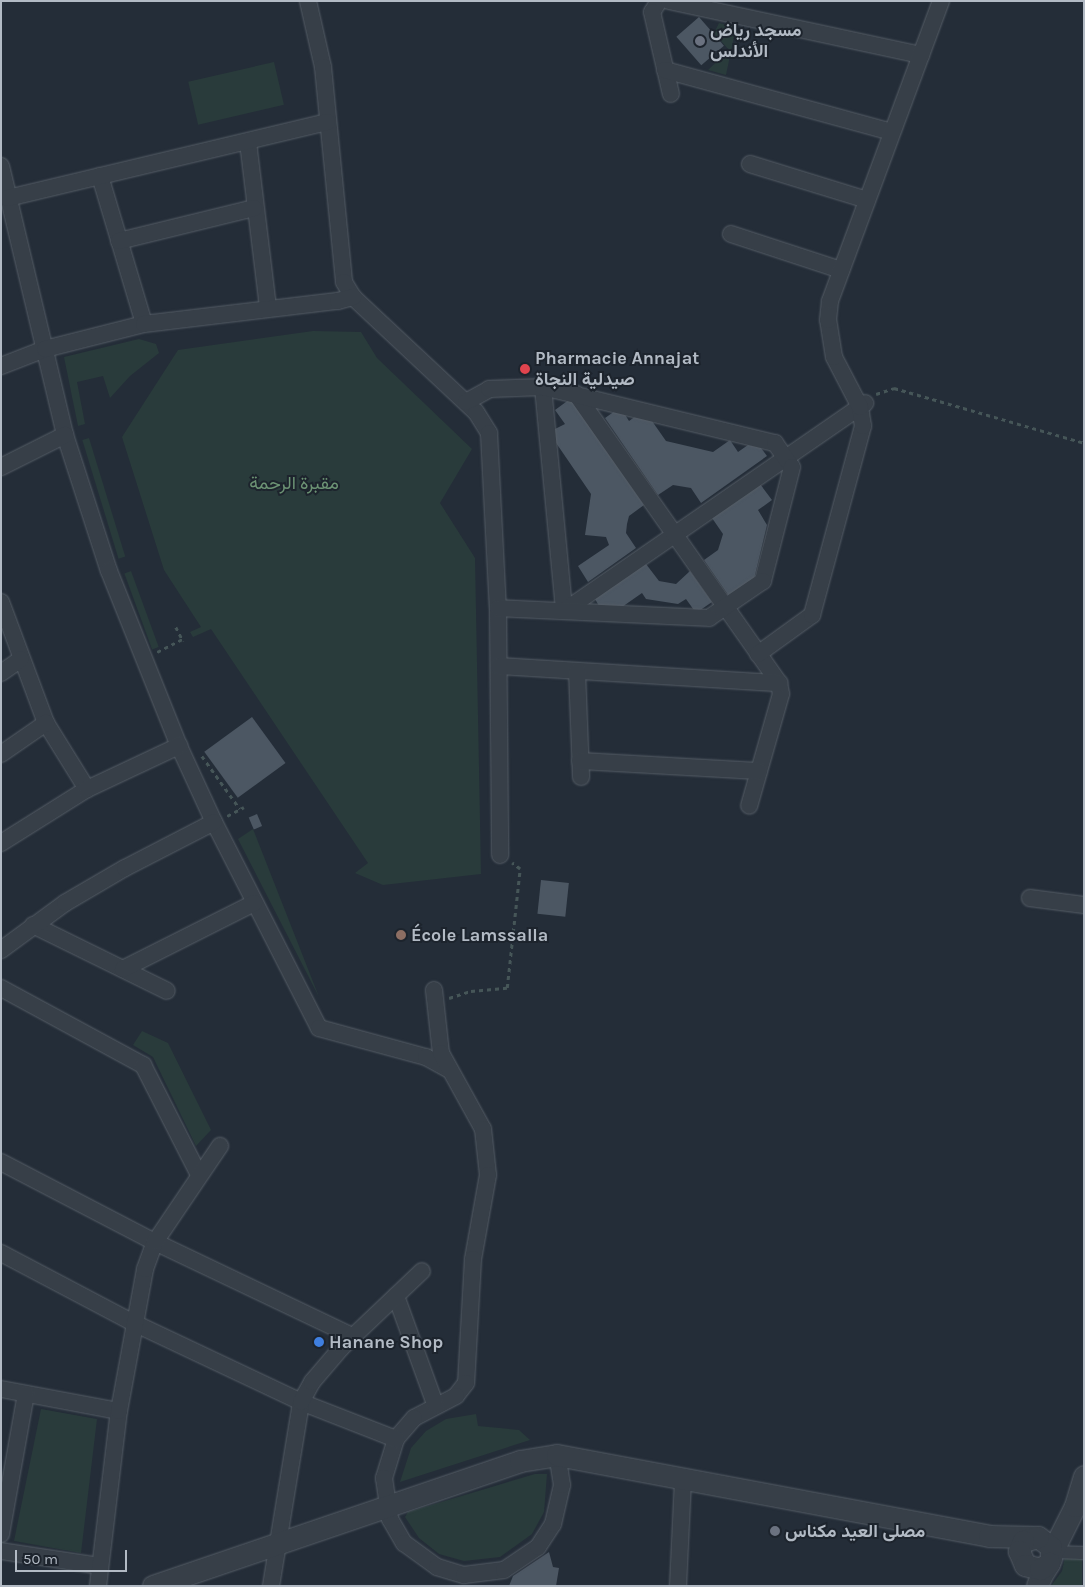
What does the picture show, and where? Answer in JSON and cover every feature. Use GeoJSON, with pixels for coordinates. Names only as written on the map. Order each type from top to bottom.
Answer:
{"type":"FeatureCollection","features":[{"type":"Feature","properties":{"kind":"street"},"geometry":{"type":"LineString","coordinates":[[308,1],[323,67],[340,266],[344,282],[353,297],[476,412],[489,433],[498,608],[500,855]]}},
{"type":"Feature","properties":{"kind":"street"},"geometry":{"type":"LineString","coordinates":[[659,1],[652,12],[671,94]]}},
{"type":"Feature","properties":{"kind":"street"},"geometry":{"type":"LineString","coordinates":[[669,1],[921,55]]}},
{"type":"Feature","properties":{"kind":"street"},"geometry":{"type":"LineString","coordinates":[[758,654],[812,615],[863,426],[862,405],[834,357],[830,337],[830,301],[941,1]]}},
{"type":"Feature","properties":{"kind":"street"},"geometry":{"type":"LineString","coordinates":[[665,70],[892,132]]}},
{"type":"Feature","properties":{"kind":"street"},"geometry":{"type":"LineString","coordinates":[[8,198],[327,122]]}},
{"type":"Feature","properties":{"kind":"street"},"geometry":{"type":"LineString","coordinates":[[248,142],[254,208],[268,308]]}},
{"type":"Feature","properties":{"kind":"street"},"geometry":{"type":"LineString","coordinates":[[750,164],[868,200]]}},
{"type":"Feature","properties":{"kind":"street"},"geometry":{"type":"LineString","coordinates":[[1,166],[65,435],[109,571],[179,746],[254,903],[319,1028],[426,1057],[448,1069]]}},
{"type":"Feature","properties":{"kind":"street"},"geometry":{"type":"LineString","coordinates":[[100,176],[144,324]]}},
{"type":"Feature","properties":{"kind":"street"},"geometry":{"type":"LineString","coordinates":[[119,241],[254,208]]}},
{"type":"Feature","properties":{"kind":"street"},"geometry":{"type":"LineString","coordinates":[[732,234],[841,270]]}},
{"type":"Feature","properties":{"kind":"street"},"geometry":{"type":"LineString","coordinates":[[1,366],[45,349],[144,324],[338,301],[353,297]]}},
{"type":"Feature","properties":{"kind":"street"},"geometry":{"type":"LineString","coordinates":[[466,402],[489,389],[543,387],[775,443],[792,467],[763,581],[709,618],[498,608]]}},
{"type":"Feature","properties":{"kind":"street"},"geometry":{"type":"LineString","coordinates":[[543,387],[564,611]]}},
{"type":"Feature","properties":{"kind":"street"},"geometry":{"type":"LineString","coordinates":[[576,394],[779,683],[781,694],[749,806]]}},
{"type":"Feature","properties":{"kind":"street"},"geometry":{"type":"LineString","coordinates":[[564,611],[862,405]]}},
{"type":"Feature","properties":{"kind":"street"},"geometry":{"type":"LineString","coordinates":[[1,468],[65,435]]}},
{"type":"Feature","properties":{"kind":"street"},"geometry":{"type":"LineString","coordinates":[[2,608],[46,723],[87,789]]}},
{"type":"Feature","properties":{"kind":"street"},"geometry":{"type":"LineString","coordinates":[[1,673],[21,659]]}},
{"type":"Feature","properties":{"kind":"street"},"geometry":{"type":"LineString","coordinates":[[498,666],[779,683]]}},
{"type":"Feature","properties":{"kind":"street"},"geometry":{"type":"LineString","coordinates":[[577,670],[580,769],[759,770]]}},
{"type":"Feature","properties":{"kind":"street"},"geometry":{"type":"LineString","coordinates":[[1,754],[46,723]]}},
{"type":"Feature","properties":{"kind":"street"},"geometry":{"type":"LineString","coordinates":[[4,835],[87,789],[179,746]]}},
{"type":"Feature","properties":{"kind":"street"},"geometry":{"type":"LineString","coordinates":[[1,950],[34,925],[125,868],[214,822]]}},
{"type":"Feature","properties":{"kind":"street"},"geometry":{"type":"LineString","coordinates":[[1030,898],[1084,905]]}},
{"type":"Feature","properties":{"kind":"street"},"geometry":{"type":"LineString","coordinates":[[123,969],[254,903]]}},
{"type":"Feature","properties":{"kind":"street"},"geometry":{"type":"LineString","coordinates":[[34,925],[167,991]]}},
{"type":"Feature","properties":{"kind":"street"},"geometry":{"type":"LineString","coordinates":[[1,988],[143,1065],[199,1175]]}},
{"type":"Feature","properties":{"kind":"street"},"geometry":{"type":"LineString","coordinates":[[434,996],[439,1046],[448,1069],[483,1129],[488,1175],[473,1259],[466,1383],[456,1396],[435,1404],[414,1418],[396,1439],[386,1464],[386,1505],[396,1532],[414,1553],[437,1568],[463,1580],[510,1567],[528,1556],[547,1536],[561,1498],[557,1455]]}},
{"type":"Feature","properties":{"kind":"street"},"geometry":{"type":"LineString","coordinates":[[98,1586],[119,1411],[145,1269],[155,1242],[220,1146]]}},
{"type":"Feature","properties":{"kind":"street"},"geometry":{"type":"LineString","coordinates":[[1,1162],[155,1242],[354,1337]]}},
{"type":"Feature","properties":{"kind":"street"},"geometry":{"type":"LineString","coordinates":[[1,1253],[134,1323],[301,1402],[396,1439]]}},
{"type":"Feature","properties":{"kind":"street"},"geometry":{"type":"LineString","coordinates":[[271,1586],[276,1544],[301,1402],[312,1382],[354,1337],[422,1271]]}},
{"type":"Feature","properties":{"kind":"street"},"geometry":{"type":"LineString","coordinates":[[396,1296],[435,1404]]}},
{"type":"Feature","properties":{"kind":"street"},"geometry":{"type":"LineString","coordinates":[[1,1389],[119,1411]]}},
{"type":"Feature","properties":{"kind":"street"},"geometry":{"type":"LineString","coordinates":[[1,1534],[26,1394]]}},
{"type":"Feature","properties":{"kind":"street"},"geometry":{"type":"LineString","coordinates":[[153,1586],[386,1505],[520,1461],[557,1455],[989,1536],[1034,1537],[1048,1542],[1050,1557]]}},
{"type":"Feature","properties":{"kind":"street"},"geometry":{"type":"LineString","coordinates":[[1037,1586],[1069,1518],[1084,1476]]}},
{"type":"Feature","properties":{"kind":"street"},"geometry":{"type":"LineString","coordinates":[[678,1586],[683,1478]]}},
{"type":"Feature","properties":{"kind":"street"},"geometry":{"type":"LineString","coordinates":[[1029,1586],[1022,1562],[1020,1546],[1034,1537],[1052,1531],[1069,1518]]}},
{"type":"Feature","properties":{"kind":"street"},"geometry":{"type":"LineString","coordinates":[[989,1536],[1022,1562],[1035,1569],[1050,1557],[1083,1552]]}},
{"type":"Feature","properties":{"kind":"street"},"geometry":{"type":"LineString","coordinates":[[1,1552],[100,1566]]}},
{"type":"Feature","properties":{"kind":"path"},"geometry":{"type":"LineString","coordinates":[[862,405],[885,389],[894,388],[1084,443]]}},
{"type":"Feature","properties":{"kind":"path"},"geometry":{"type":"LineString","coordinates":[[161,660],[157,651],[182,640],[176,627]]}},
{"type":"Feature","properties":{"kind":"path"},"geometry":{"type":"LineString","coordinates":[[200,754],[240,809]]}},
{"type":"Feature","properties":{"kind":"path"},"geometry":{"type":"LineString","coordinates":[[434,996],[507,988],[520,869],[500,855]]}},
{"type":"Feature","properties":{"kind":"green space"},"geometry":{"type":"Polygon","coordinates":[[[719,23],[736,27],[726,75],[708,70],[729,50],[714,33],[719,23]]]}},
{"type":"Feature","properties":{"kind":"green space"},"geometry":{"type":"Polygon","coordinates":[[[274,62],[284,105],[198,125],[188,82],[274,62]]]}},
{"type":"Feature","properties":{"kind":"green space","name":"مقبرة الرحمة"},"geometry":{"type":"Polygon","coordinates":[[[313,331],[361,332],[377,358],[472,449],[440,503],[475,558],[481,874],[383,885],[355,873],[368,863],[211,629],[193,637],[190,632],[201,627],[164,570],[122,437],[178,350],[313,331]]]}},
{"type":"Feature","properties":{"kind":"green space"},"geometry":{"type":"Polygon","coordinates":[[[139,339],[156,344],[159,353],[130,376],[110,398],[103,376],[77,382],[85,424],[78,426],[64,357],[139,339]]]}},
{"type":"Feature","properties":{"kind":"green space"},"geometry":{"type":"Polygon","coordinates":[[[89,438],[125,557],[119,559],[82,440],[89,438]]]}},
{"type":"Feature","properties":{"kind":"green space"},"geometry":{"type":"Polygon","coordinates":[[[131,571],[159,647],[152,650],[124,573],[131,571]]]}},
{"type":"Feature","properties":{"kind":"green space"},"geometry":{"type":"Polygon","coordinates":[[[253,829],[319,997],[238,839],[253,829]]]}},
{"type":"Feature","properties":{"kind":"green space"},"geometry":{"type":"Polygon","coordinates":[[[142,1031],[168,1043],[211,1130],[196,1146],[153,1057],[133,1045],[142,1031]]]}},
{"type":"Feature","properties":{"kind":"green space"},"geometry":{"type":"Polygon","coordinates":[[[41,1409],[97,1419],[81,1553],[14,1541],[41,1409]]]}},
{"type":"Feature","properties":{"kind":"green space"},"geometry":{"type":"Polygon","coordinates":[[[476,1414],[478,1426],[519,1430],[530,1440],[400,1482],[411,1448],[426,1431],[446,1419],[476,1414]]]}},
{"type":"Feature","properties":{"kind":"green space"},"geometry":{"type":"Polygon","coordinates":[[[535,1474],[547,1474],[544,1512],[532,1534],[500,1557],[464,1561],[439,1554],[419,1538],[405,1517],[408,1512],[535,1474]]]}},
{"type":"Feature","properties":{"kind":"green space"},"geometry":{"type":"Polygon","coordinates":[[[1065,1557],[1082,1559],[1082,1586],[1051,1586],[1062,1571],[1065,1557]]]}},
{"type":"Feature","properties":{"kind":"building","name":"مسجد رياض الأندلس"},"geometry":{"type":"Polygon","coordinates":[[[699,17],[724,46],[701,65],[676,37],[699,17]]]}},
{"type":"Feature","properties":{"kind":"building"},"geometry":{"type":"Polygon","coordinates":[[[570,399],[644,505],[629,516],[627,524],[626,533],[636,548],[588,582],[578,566],[609,545],[606,537],[585,535],[591,494],[552,437],[553,430],[565,424],[555,410],[570,399]]]}},
{"type":"Feature","properties":{"kind":"building"},"geometry":{"type":"Polygon","coordinates":[[[615,411],[624,413],[629,421],[636,416],[652,421],[666,441],[713,452],[730,440],[738,452],[748,445],[761,448],[767,456],[701,503],[691,488],[673,485],[658,495],[605,418],[615,411]]]}},
{"type":"Feature","properties":{"kind":"building"},"geometry":{"type":"Polygon","coordinates":[[[760,484],[772,500],[758,510],[767,525],[754,579],[729,596],[704,560],[718,550],[723,534],[712,518],[760,484]]]}},
{"type":"Feature","properties":{"kind":"building"},"geometry":{"type":"Polygon","coordinates":[[[646,564],[659,581],[676,584],[690,571],[712,602],[696,613],[686,599],[678,604],[646,599],[642,593],[622,607],[599,606],[595,599],[646,564]]]}},
{"type":"Feature","properties":{"kind":"building"},"geometry":{"type":"Polygon","coordinates":[[[252,717],[286,763],[238,798],[204,752],[252,717]]]}},
{"type":"Feature","properties":{"kind":"building"},"geometry":{"type":"Polygon","coordinates":[[[257,814],[262,826],[254,829],[249,818],[257,814]]]}},
{"type":"Feature","properties":{"kind":"building"},"geometry":{"type":"Polygon","coordinates":[[[541,880],[569,883],[565,917],[537,914],[541,880]]]}},
{"type":"Feature","properties":{"kind":"building"},"geometry":{"type":"Polygon","coordinates":[[[549,1552],[553,1567],[559,1568],[556,1586],[509,1586],[513,1576],[549,1552]]]}},
{"type":"Feature","properties":{"kind":"place","name":"مسجد رياض الأندلس"},"geometry":{"type":"Point","coordinates":[700,41]}},
{"type":"Feature","properties":{"kind":"place","name":"Pharmacie Annajat صيدلية النجاة"},"geometry":{"type":"Point","coordinates":[525,369]}},
{"type":"Feature","properties":{"kind":"place","name":"École Lamssalla"},"geometry":{"type":"Point","coordinates":[401,935]}},
{"type":"Feature","properties":{"kind":"place","name":"Hanane Shop"},"geometry":{"type":"Point","coordinates":[319,1342]}},
{"type":"Feature","properties":{"kind":"place","name":"مصلى العيد مكناس"},"geometry":{"type":"Point","coordinates":[775,1531]}}]}
